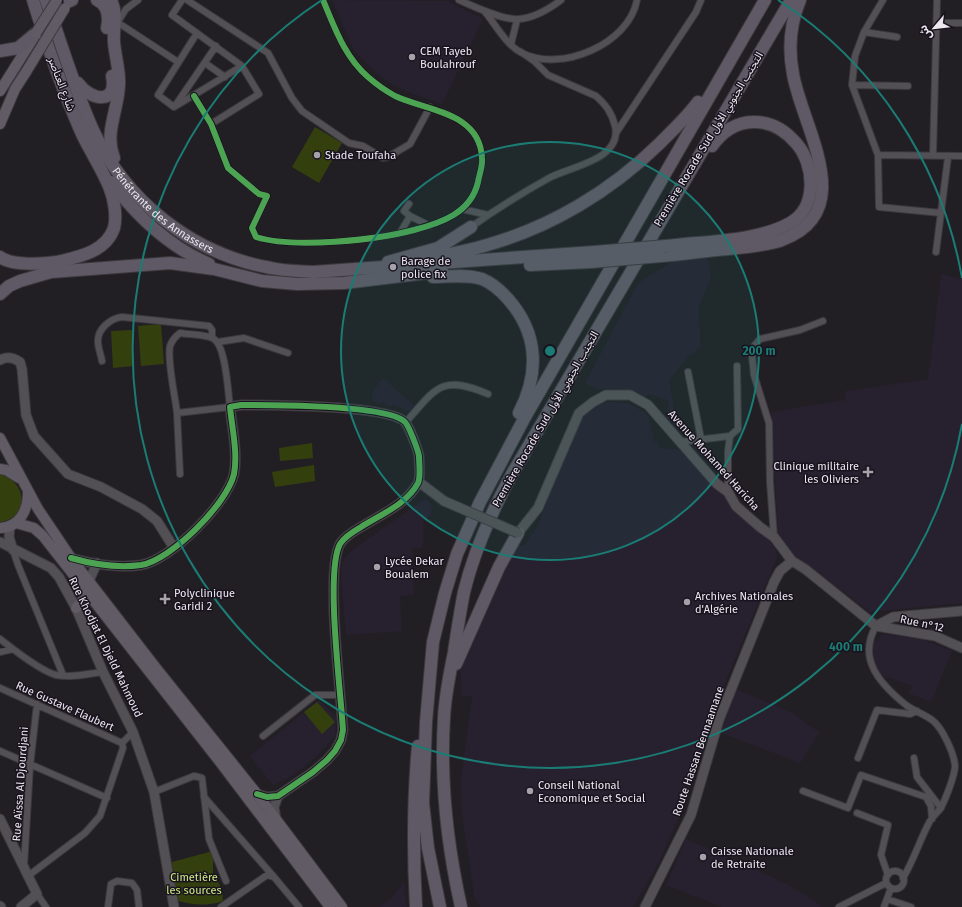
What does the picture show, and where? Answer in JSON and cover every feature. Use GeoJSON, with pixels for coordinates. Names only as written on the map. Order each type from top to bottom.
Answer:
{"type":"FeatureCollection","features":[{"type":"Feature","properties":{"kind":"highway","name":"شارع العناصر"},"geometry":{"type":"LineString","coordinates":[[32,0],[71,108],[98,166]]}},
{"type":"Feature","properties":{"kind":"highway","name":"Pénétrante des Annassers"},"geometry":{"type":"LineString","coordinates":[[46,0],[71,74],[93,129],[122,180],[168,224],[220,254],[272,268],[313,272],[350,271],[393,267]]}},
{"type":"Feature","properties":{"kind":"highway"},"geometry":{"type":"LineString","coordinates":[[71,74],[84,92],[93,97],[101,98],[108,96],[112,89],[113,81],[107,44],[109,18],[105,8],[97,0]]}},
{"type":"Feature","properties":{"kind":"highway"},"geometry":{"type":"LineString","coordinates":[[111,0],[115,9],[116,24],[114,40],[120,84],[110,142],[122,180]]}},
{"type":"Feature","properties":{"kind":"highway","name":"Première Rocade Sud التجنب الجنوبي الأول"},"geometry":{"type":"LineString","coordinates":[[440,907],[428,848],[424,802],[426,722],[433,642],[445,593],[457,554],[492,478],[765,0]]}},
{"type":"Feature","properties":{"kind":"highway","name":"Première Rocade Sud التجنب الجنوبي الأول"},"geometry":{"type":"LineString","coordinates":[[461,907],[452,867],[443,793],[444,716],[464,591],[477,551],[495,506],[791,0]]}},
{"type":"Feature","properties":{"kind":"highway"},"geometry":{"type":"LineString","coordinates":[[0,294],[9,286],[34,275],[51,272],[170,263],[191,264],[262,281],[297,284],[344,283],[468,268],[663,251],[769,244],[793,235],[802,229],[814,214],[822,188],[821,169],[816,144],[798,95],[790,59],[791,27],[800,0]]}},
{"type":"Feature","properties":{"kind":"highway"},"geometry":{"type":"LineString","coordinates":[[393,267],[486,245],[514,236],[556,218],[604,189],[643,160],[687,116],[700,99],[735,40],[752,21]]}},
{"type":"Feature","properties":{"kind":"highway"},"geometry":{"type":"LineString","coordinates":[[0,51],[18,48],[36,34]]}},
{"type":"Feature","properties":{"kind":"highway"},"geometry":{"type":"LineString","coordinates":[[663,251],[752,236],[782,227],[798,217],[804,209],[810,193],[809,169],[797,143],[787,133],[774,126],[757,122],[739,123],[729,128],[714,142],[687,176]]}},
{"type":"Feature","properties":{"kind":"highway"},"geometry":{"type":"LineString","coordinates":[[0,257],[20,264],[53,262],[79,257],[93,252],[105,242],[114,228],[115,210],[110,189],[98,166]]}},
{"type":"Feature","properties":{"kind":"highway"},"geometry":{"type":"LineString","coordinates":[[98,166],[123,198],[144,220],[191,254],[235,274]]}},
{"type":"Feature","properties":{"kind":"highway"},"geometry":{"type":"LineString","coordinates":[[350,271],[438,248],[471,227]]}},
{"type":"Feature","properties":{"kind":"highway"},"geometry":{"type":"LineString","coordinates":[[393,267],[593,257]]}},
{"type":"Feature","properties":{"kind":"highway"},"geometry":{"type":"LineString","coordinates":[[404,276],[419,278],[462,276],[481,279],[495,287],[511,303],[529,334],[534,364],[531,384],[526,398],[497,456],[492,478]]}},
{"type":"Feature","properties":{"kind":"highway"},"geometry":{"type":"LineString","coordinates":[[448,684],[499,567],[518,533]]}},
{"type":"Feature","properties":{"kind":"highway"},"geometry":{"type":"LineString","coordinates":[[416,907],[413,858],[414,785],[422,706],[433,642]]}},
{"type":"Feature","properties":{"kind":"main road"},"geometry":{"type":"LineString","coordinates":[[0,91],[58,0]]}},
{"type":"Feature","properties":{"kind":"main road"},"geometry":{"type":"LineString","coordinates":[[1,116],[15,89],[69,2]]}},
{"type":"Feature","properties":{"kind":"main road"},"geometry":{"type":"LineString","coordinates":[[1,443],[51,530],[71,558],[156,668],[257,794],[342,907]]}},
{"type":"Feature","properties":{"kind":"main road"},"geometry":{"type":"LineString","coordinates":[[0,469],[15,474],[22,480]]}},
{"type":"Feature","properties":{"kind":"main road"},"geometry":{"type":"LineString","coordinates":[[9,526],[26,510],[28,492]]}},
{"type":"Feature","properties":{"kind":"main road"},"geometry":{"type":"LineString","coordinates":[[9,526],[28,525],[39,531],[220,762],[330,907]]}},
{"type":"Feature","properties":{"kind":"main road"},"geometry":{"type":"LineString","coordinates":[[76,608],[83,600],[92,599]]}},
{"type":"Feature","properties":{"kind":"street"},"geometry":{"type":"LineString","coordinates":[[138,0],[126,9],[116,24],[178,62]]}},
{"type":"Feature","properties":{"kind":"street"},"geometry":{"type":"LineString","coordinates":[[182,0],[172,15],[242,66],[259,94],[211,124]]}},
{"type":"Feature","properties":{"kind":"street"},"geometry":{"type":"LineString","coordinates":[[187,0],[268,53],[292,98],[302,112],[349,143],[363,146],[383,158],[388,157],[410,144],[430,107]]}},
{"type":"Feature","properties":{"kind":"street"},"geometry":{"type":"LineString","coordinates":[[194,96],[211,124],[228,168],[259,194],[267,196],[252,228],[256,237],[284,243],[358,240],[430,226],[455,216],[472,197],[477,186],[482,159],[480,148],[470,128],[458,120],[430,107],[396,96],[382,88],[358,67],[345,50],[323,0]]}},
{"type":"Feature","properties":{"kind":"street"},"geometry":{"type":"LineString","coordinates":[[459,0],[485,12],[517,20],[549,8],[561,0]]}},
{"type":"Feature","properties":{"kind":"street"},"geometry":{"type":"LineString","coordinates":[[521,52],[532,57],[555,60],[576,56],[596,48],[623,26],[630,17],[637,0]]}},
{"type":"Feature","properties":{"kind":"street"},"geometry":{"type":"LineString","coordinates":[[471,227],[551,177],[598,158],[610,147],[616,133],[696,12],[701,0]]}},
{"type":"Feature","properties":{"kind":"street"},"geometry":{"type":"LineString","coordinates":[[883,0],[864,32],[855,56],[852,85],[878,155],[879,207],[941,213]]}},
{"type":"Feature","properties":{"kind":"street"},"geometry":{"type":"LineString","coordinates":[[933,155],[937,0]]}},
{"type":"Feature","properties":{"kind":"street"},"geometry":{"type":"LineString","coordinates":[[485,12],[511,44],[534,61],[548,75],[596,96],[612,116],[616,133]]}},
{"type":"Feature","properties":{"kind":"street"},"geometry":{"type":"LineString","coordinates":[[511,44],[517,20]]}},
{"type":"Feature","properties":{"kind":"street"},"geometry":{"type":"LineString","coordinates":[[937,23],[962,23]]}},
{"type":"Feature","properties":{"kind":"street"},"geometry":{"type":"LineString","coordinates":[[864,32],[897,37]]}},
{"type":"Feature","properties":{"kind":"street"},"geometry":{"type":"LineString","coordinates":[[174,107],[158,95],[197,33]]}},
{"type":"Feature","properties":{"kind":"street"},"geometry":{"type":"LineString","coordinates":[[174,107],[216,46]]}},
{"type":"Feature","properties":{"kind":"street"},"geometry":{"type":"LineString","coordinates":[[205,63],[225,77]]}},
{"type":"Feature","properties":{"kind":"street"},"geometry":{"type":"LineString","coordinates":[[174,107],[242,66]]}},
{"type":"Feature","properties":{"kind":"street"},"geometry":{"type":"LineString","coordinates":[[852,85],[908,86]]}},
{"type":"Feature","properties":{"kind":"street"},"geometry":{"type":"LineString","coordinates":[[878,155],[962,156]]}},
{"type":"Feature","properties":{"kind":"street"},"geometry":{"type":"LineString","coordinates":[[936,252],[948,157]]}},
{"type":"Feature","properties":{"kind":"street"},"geometry":{"type":"LineString","coordinates":[[409,204],[404,211],[410,216],[430,226]]}},
{"type":"Feature","properties":{"kind":"street"},"geometry":{"type":"LineString","coordinates":[[462,209],[488,215]]}},
{"type":"Feature","properties":{"kind":"street"},"geometry":{"type":"LineString","coordinates":[[400,233],[410,216]]}},
{"type":"Feature","properties":{"kind":"street"},"geometry":{"type":"LineString","coordinates":[[71,558],[97,563],[141,565],[156,561],[174,548],[202,523],[225,495],[234,474],[235,453],[222,351],[209,326],[122,317],[114,318],[107,323],[99,336],[98,342],[102,361]]}},
{"type":"Feature","properties":{"kind":"street"},"geometry":{"type":"LineString","coordinates":[[774,536],[770,482],[769,428],[754,376],[752,356],[754,346],[760,339],[800,330],[822,320]]}},
{"type":"Feature","properties":{"kind":"street"},"geometry":{"type":"LineString","coordinates":[[180,474],[177,413],[171,367],[170,346],[172,342],[180,334],[215,340],[244,338],[288,353]]}},
{"type":"Feature","properties":{"kind":"street"},"geometry":{"type":"LineString","coordinates":[[0,360],[4,358],[14,359],[20,362],[29,425],[34,436],[68,474],[101,487],[142,510],[157,521],[174,548]]}},
{"type":"Feature","properties":{"kind":"street"},"geometry":{"type":"LineString","coordinates":[[680,442],[730,436],[738,429],[737,366]]}},
{"type":"Feature","properties":{"kind":"street"},"geometry":{"type":"LineString","coordinates":[[688,372],[701,439]]}},
{"type":"Feature","properties":{"kind":"street"},"geometry":{"type":"LineString","coordinates":[[406,422],[432,393],[449,384],[468,385],[488,394]]}},
{"type":"Feature","properties":{"kind":"street","name":"Avenue Mohamed Haricha"},"geometry":{"type":"LineString","coordinates":[[518,533],[538,508],[579,413],[593,402],[606,395],[630,395],[648,405],[717,484],[728,492],[736,506],[760,527],[774,536],[792,561],[805,569],[876,626]]}},
{"type":"Feature","properties":{"kind":"street"},"geometry":{"type":"LineString","coordinates":[[177,413],[241,405],[315,406],[392,416],[406,422],[418,452],[419,482],[407,497],[347,537],[341,544],[336,556],[334,606],[343,730],[341,740],[335,751],[327,760],[313,772],[278,796],[267,797],[257,794]]}},
{"type":"Feature","properties":{"kind":"street"},"geometry":{"type":"LineString","coordinates":[[728,492],[728,451],[730,436]]}},
{"type":"Feature","properties":{"kind":"street"},"geometry":{"type":"LineString","coordinates":[[419,482],[444,501],[518,533]]}},
{"type":"Feature","properties":{"kind":"street"},"geometry":{"type":"LineString","coordinates":[[9,526],[9,537],[18,566],[63,675]]}},
{"type":"Feature","properties":{"kind":"street"},"geometry":{"type":"LineString","coordinates":[[0,542],[13,550]]}},
{"type":"Feature","properties":{"kind":"street"},"geometry":{"type":"LineString","coordinates":[[0,547],[13,550]]}},
{"type":"Feature","properties":{"kind":"street","name":"Rue Khodjat El Djeld Mahmoud"},"geometry":{"type":"LineString","coordinates":[[13,550],[51,568],[59,577],[76,608],[103,672],[133,732],[154,792],[174,907]]}},
{"type":"Feature","properties":{"kind":"street","name":"Route Hassan Bennaamane"},"geometry":{"type":"LineString","coordinates":[[646,906],[691,815],[719,720],[774,582],[780,571],[792,561]]}},
{"type":"Feature","properties":{"kind":"street"},"geometry":{"type":"LineString","coordinates":[[89,581],[97,563]]}},
{"type":"Feature","properties":{"kind":"street"},"geometry":{"type":"LineString","coordinates":[[886,883],[891,888],[896,889],[901,886],[903,878],[932,819],[941,808],[954,773],[954,760],[943,732],[933,720],[906,705],[878,679],[874,672],[869,653],[870,636],[876,626],[893,616],[962,611]]}},
{"type":"Feature","properties":{"kind":"street","name":"Rue n°12"},"geometry":{"type":"LineString","coordinates":[[876,626],[935,636],[962,648]]}},
{"type":"Feature","properties":{"kind":"street"},"geometry":{"type":"LineString","coordinates":[[0,639],[13,649],[56,675],[103,672]]}},
{"type":"Feature","properties":{"kind":"street"},"geometry":{"type":"LineString","coordinates":[[0,652],[13,649]]}},
{"type":"Feature","properties":{"kind":"street","name":"Rue Gustave Flaubert"},"geometry":{"type":"LineString","coordinates":[[0,688],[122,743]]}},
{"type":"Feature","properties":{"kind":"street"},"geometry":{"type":"LineString","coordinates":[[263,736],[315,695],[341,695]]}},
{"type":"Feature","properties":{"kind":"street","name":"Rue Aïssa Al Djourdjani"},"geometry":{"type":"LineString","coordinates":[[24,866],[30,766],[37,704]]}},
{"type":"Feature","properties":{"kind":"street"},"geometry":{"type":"LineString","coordinates":[[858,758],[877,710],[910,714],[917,711]]}},
{"type":"Feature","properties":{"kind":"street"},"geometry":{"type":"LineString","coordinates":[[28,876],[84,833],[100,816],[123,748],[122,743],[133,732]]}},
{"type":"Feature","properties":{"kind":"street"},"geometry":{"type":"LineString","coordinates":[[0,751],[30,766],[107,798]]}},
{"type":"Feature","properties":{"kind":"street"},"geometry":{"type":"LineString","coordinates":[[914,758],[917,777],[941,808]]}},
{"type":"Feature","properties":{"kind":"street"},"geometry":{"type":"LineString","coordinates":[[803,791],[848,808],[861,775],[926,797],[931,806],[932,819]]}},
{"type":"Feature","properties":{"kind":"street"},"geometry":{"type":"LineString","coordinates":[[154,792],[198,776],[203,780],[209,839],[226,880]]}},
{"type":"Feature","properties":{"kind":"street"},"geometry":{"type":"LineString","coordinates":[[276,819],[274,806],[278,796]]}},
{"type":"Feature","properties":{"kind":"street"},"geometry":{"type":"LineString","coordinates":[[204,797],[299,907]]}},
{"type":"Feature","properties":{"kind":"street"},"geometry":{"type":"LineString","coordinates":[[839,907],[886,883],[888,875],[881,855],[888,825],[857,813]]}},
{"type":"Feature","properties":{"kind":"street"},"geometry":{"type":"LineString","coordinates":[[0,819],[37,894],[46,907]]}},
{"type":"Feature","properties":{"kind":"street"},"geometry":{"type":"LineString","coordinates":[[888,875],[895,872],[900,874],[903,878]]}},
{"type":"Feature","properties":{"kind":"street"},"geometry":{"type":"LineString","coordinates":[[221,907],[259,880],[267,876],[274,877]]}},
{"type":"Feature","properties":{"kind":"street"},"geometry":{"type":"LineString","coordinates":[[108,907],[111,884],[117,881],[132,884],[137,890],[139,907]]}},
{"type":"Feature","properties":{"kind":"street"},"geometry":{"type":"LineString","coordinates":[[884,907],[891,888]]}},
{"type":"Feature","properties":{"kind":"street"},"geometry":{"type":"LineString","coordinates":[[21,907],[37,894]]}},
{"type":"Feature","properties":{"kind":"street"},"geometry":{"type":"LineString","coordinates":[[887,900],[911,907]]}},
{"type":"Feature","properties":{"kind":"shaded area","name":"CEM Tayeb Boulahrouf"},"geometry":{"type":"Polygon","coordinates":[[[332,0],[448,1],[483,19],[442,104],[400,89],[381,77],[367,64],[353,49],[332,0]]]}},
{"type":"Feature","properties":{"kind":"shaded area"},"geometry":{"type":"Polygon","coordinates":[[[708,258],[711,279],[698,308],[701,347],[689,356],[669,380],[676,419],[682,433],[666,416],[669,401],[648,394],[646,397],[615,388],[599,390],[585,383],[638,283],[673,261],[708,258]]]}},
{"type":"Feature","properties":{"kind":"shaded area","name":"Clinique militaire les Oliviers"},"geometry":{"type":"Polygon","coordinates":[[[941,274],[962,279],[962,603],[870,612],[795,556],[778,533],[771,412],[845,400],[846,391],[928,379],[941,274]]]}},
{"type":"Feature","properties":{"kind":"shaded area"},"geometry":{"type":"Polygon","coordinates":[[[383,378],[416,407],[412,412],[393,405],[388,406],[382,402],[380,404],[372,401],[373,391],[383,378]]]}},
{"type":"Feature","properties":{"kind":"shaded area"},"geometry":{"type":"Polygon","coordinates":[[[600,402],[630,404],[643,411],[649,417],[654,441],[658,443],[658,447],[678,450],[684,453],[768,538],[776,550],[777,557],[709,722],[698,768],[677,822],[658,864],[633,907],[480,907],[474,896],[461,807],[461,779],[472,696],[461,696],[461,669],[503,565],[515,545],[524,546],[537,527],[578,423],[585,412],[600,402]]]}},
{"type":"Feature","properties":{"kind":"shaded area","name":"Lycée Dekar Boualem"},"geometry":{"type":"Polygon","coordinates":[[[425,499],[432,504],[431,515],[423,521],[423,548],[412,549],[414,595],[400,596],[402,631],[346,635],[341,572],[342,562],[356,547],[425,499]]]}},
{"type":"Feature","properties":{"kind":"shaded area"},"geometry":{"type":"Polygon","coordinates":[[[881,634],[921,639],[952,651],[931,702],[908,693],[913,686],[880,675],[874,660],[872,641],[879,640],[881,634]]]}},
{"type":"Feature","properties":{"kind":"shaded area"},"geometry":{"type":"Polygon","coordinates":[[[736,689],[793,713],[806,724],[820,732],[800,763],[721,733],[736,689]]]}},
{"type":"Feature","properties":{"kind":"shaded area"},"geometry":{"type":"Polygon","coordinates":[[[319,700],[336,717],[335,736],[316,757],[292,776],[273,785],[250,756],[319,700]]]}},
{"type":"Feature","properties":{"kind":"shaded area","name":"Caisse Nationale de Retraite"},"geometry":{"type":"Polygon","coordinates":[[[686,839],[785,884],[786,883],[823,907],[722,907],[666,885],[686,839]]]}},
{"type":"Feature","properties":{"kind":"shaded area"},"geometry":{"type":"Polygon","coordinates":[[[404,882],[407,907],[379,907],[391,899],[404,882]]]}},
{"type":"Feature","properties":{"kind":"green space","name":"Stade Toufaha"},"geometry":{"type":"Polygon","coordinates":[[[315,127],[342,143],[319,183],[292,167],[315,127]]]}},
{"type":"Feature","properties":{"kind":"green space"},"geometry":{"type":"Polygon","coordinates":[[[161,324],[164,364],[141,366],[138,326],[161,324]]]}},
{"type":"Feature","properties":{"kind":"green space"},"geometry":{"type":"Polygon","coordinates":[[[132,330],[134,366],[113,368],[111,331],[132,330]]]}},
{"type":"Feature","properties":{"kind":"green space"},"geometry":{"type":"Polygon","coordinates":[[[312,443],[313,458],[280,461],[279,448],[312,443]]]}},
{"type":"Feature","properties":{"kind":"green space"},"geometry":{"type":"Polygon","coordinates":[[[314,465],[315,481],[275,487],[272,472],[314,465]]]}},
{"type":"Feature","properties":{"kind":"green space"},"geometry":{"type":"Polygon","coordinates":[[[0,474],[9,478],[16,484],[22,500],[21,507],[17,514],[10,519],[0,522],[0,474]]]}},
{"type":"Feature","properties":{"kind":"green space"},"geometry":{"type":"Polygon","coordinates":[[[317,702],[335,722],[322,734],[304,712],[317,702]]]}},
{"type":"Feature","properties":{"kind":"green space","name":"Cimetière les sources"},"geometry":{"type":"Polygon","coordinates":[[[213,851],[213,874],[222,889],[223,901],[204,905],[185,903],[172,899],[172,862],[213,851]]]}},
{"type":"Feature","properties":{"kind":"cycle path"},"geometry":{"type":"LineString","coordinates":[[194,96],[211,124],[228,168],[259,194],[267,196],[252,228],[256,237],[272,241],[313,243],[357,240],[414,230],[434,224],[454,215],[469,202],[474,193],[482,164],[479,143],[472,131],[462,122],[450,115],[395,96],[368,77],[346,51],[323,0]]}},
{"type":"Feature","properties":{"kind":"cycle path"},"geometry":{"type":"LineString","coordinates":[[71,558],[106,565],[141,565],[153,561],[167,553],[196,529],[221,500],[234,474],[235,449],[230,407],[241,405],[276,405],[353,409],[394,416],[405,422],[409,428],[419,456],[420,474],[418,483],[400,503],[344,539],[340,544],[336,559],[334,605],[343,730],[341,740],[335,751],[327,760],[313,772],[278,796],[267,797],[257,794]]}},
{"type":"Feature","properties":{"kind":"place","name":"CEM Tayeb Boulahrouf"},"geometry":{"type":"Point","coordinates":[412,57]}},
{"type":"Feature","properties":{"kind":"place","name":"Stade Toufaha"},"geometry":{"type":"Point","coordinates":[317,155]}},
{"type":"Feature","properties":{"kind":"place","name":"Barage de police fix"},"geometry":{"type":"Point","coordinates":[393,267]}},
{"type":"Feature","properties":{"kind":"place","name":"Clinique militaire les Oliviers"},"geometry":{"type":"Point","coordinates":[868,472]}},
{"type":"Feature","properties":{"kind":"place","name":"Lycée Dekar Boualem"},"geometry":{"type":"Point","coordinates":[377,567]}},
{"type":"Feature","properties":{"kind":"place","name":"Polyclinique Garidi 2"},"geometry":{"type":"Point","coordinates":[165,599]}},
{"type":"Feature","properties":{"kind":"place","name":"Archives Nationales d'Algérie"},"geometry":{"type":"Point","coordinates":[687,602]}},
{"type":"Feature","properties":{"kind":"place","name":"Conseil National Economique et Social"},"geometry":{"type":"Point","coordinates":[530,791]}},
{"type":"Feature","properties":{"kind":"place","name":"Caisse Nationale de Retraite"},"geometry":{"type":"Point","coordinates":[703,857]}}]}
